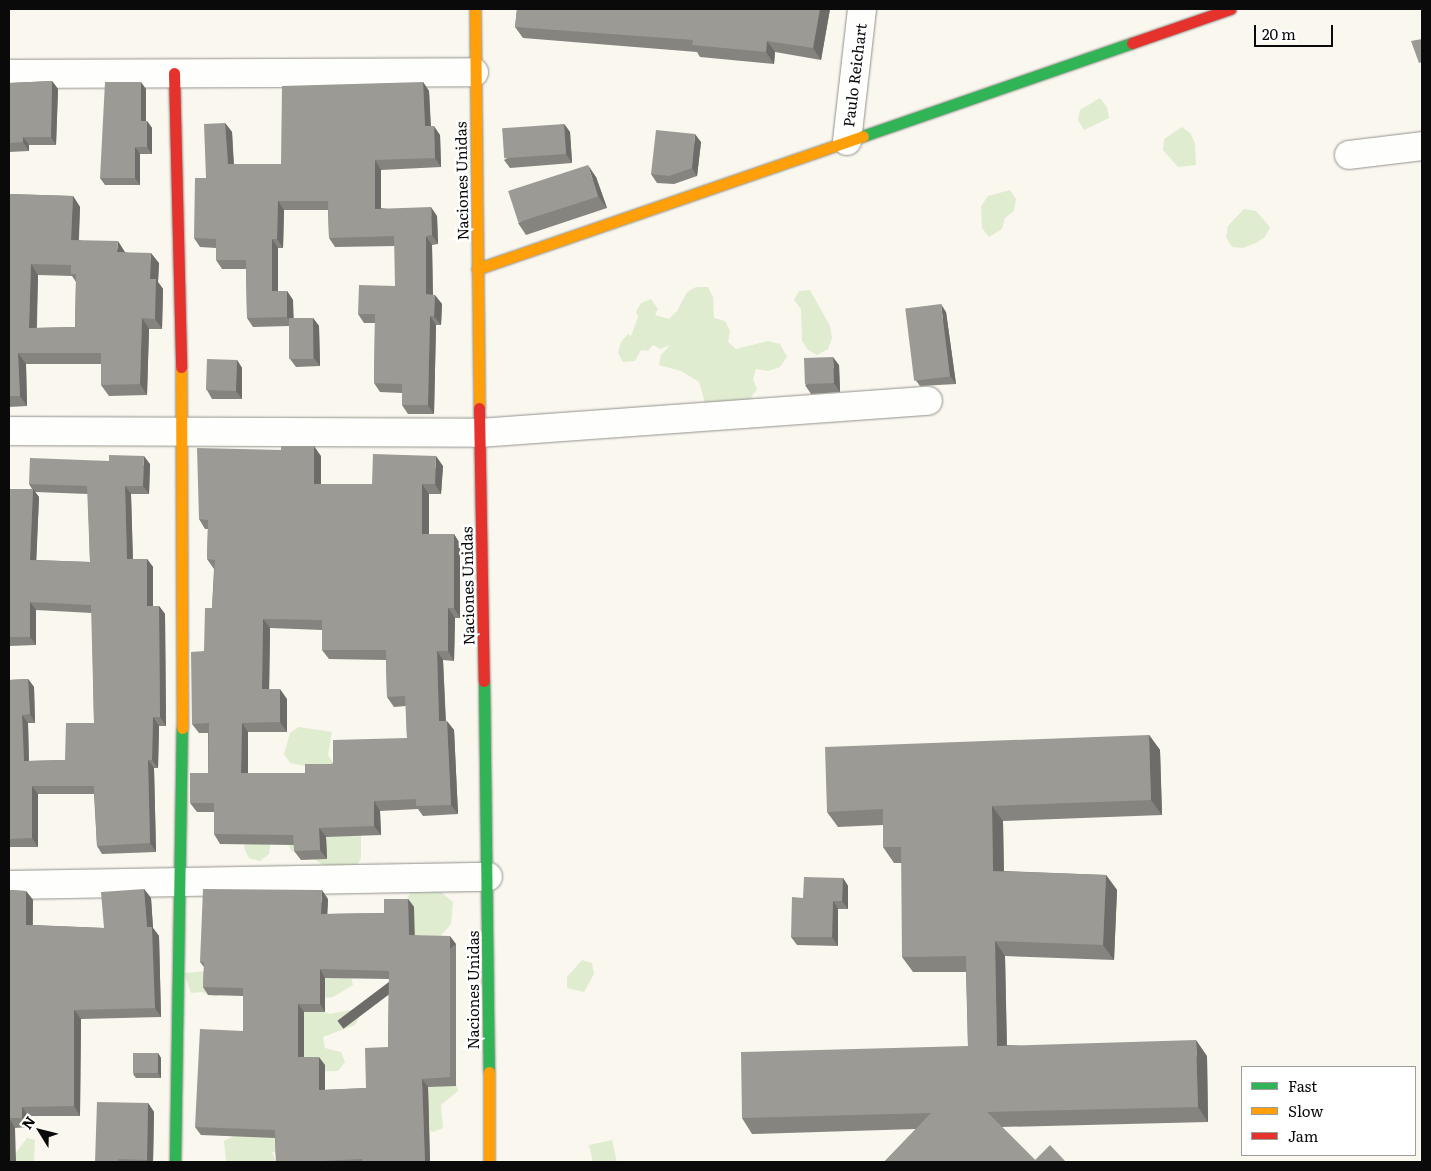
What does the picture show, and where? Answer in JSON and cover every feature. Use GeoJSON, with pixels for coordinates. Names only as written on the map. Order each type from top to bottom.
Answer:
{"type":"FeatureCollection","features":[{"type":"Feature","properties":{"kind":"street","name":"Naciones Unidas"},"geometry":{"type":"LineString","coordinates":[[475,9],[478,433],[488,877],[489,1162]]}},
{"type":"Feature","properties":{"kind":"street","name":"Paulo Reichart"},"geometry":{"type":"LineString","coordinates":[[846,141],[862,9]]}},
{"type":"Feature","properties":{"kind":"street"},"geometry":{"type":"LineString","coordinates":[[477,269],[846,141],[1202,14],[1230,9]]}},
{"type":"Feature","properties":{"kind":"street"},"geometry":{"type":"LineString","coordinates":[[9,74],[474,72]]}},
{"type":"Feature","properties":{"kind":"street"},"geometry":{"type":"LineString","coordinates":[[174,74],[183,432],[181,884],[175,1162]]}},
{"type":"Feature","properties":{"kind":"street"},"geometry":{"type":"LineString","coordinates":[[1349,155],[1422,146]]}},
{"type":"Feature","properties":{"kind":"street"},"geometry":{"type":"LineString","coordinates":[[9,431],[478,433],[928,401]]}},
{"type":"Feature","properties":{"kind":"street"},"geometry":{"type":"LineString","coordinates":[[9,885],[181,884],[488,877]]}},
{"type":"Feature","properties":{"kind":"green space"},"geometry":{"type":"Polygon","coordinates":[[[1100,98],[1107,107],[1109,118],[1084,130],[1078,120],[1080,110],[1100,98]]]}},
{"type":"Feature","properties":{"kind":"green space"},"geometry":{"type":"Polygon","coordinates":[[[1182,127],[1191,134],[1195,144],[1196,165],[1178,167],[1163,150],[1164,139],[1182,127]]]}},
{"type":"Feature","properties":{"kind":"green space"},"geometry":{"type":"Polygon","coordinates":[[[1010,190],[1016,199],[1014,211],[1005,218],[1002,229],[989,237],[982,228],[981,206],[988,196],[1010,190]]]}},
{"type":"Feature","properties":{"kind":"green space"},"geometry":{"type":"Polygon","coordinates":[[[1244,209],[1256,211],[1270,227],[1265,237],[1256,243],[1243,248],[1232,247],[1226,237],[1228,226],[1244,209]]]}},
{"type":"Feature","properties":{"kind":"green space"},"geometry":{"type":"Polygon","coordinates":[[[696,287],[708,287],[713,297],[714,318],[725,321],[730,331],[728,342],[736,349],[768,341],[780,344],[787,357],[780,367],[768,371],[756,369],[753,379],[757,389],[751,398],[751,410],[705,403],[699,382],[681,371],[659,365],[661,355],[670,345],[660,349],[653,345],[648,351],[641,350],[635,361],[623,362],[618,353],[621,342],[628,334],[631,336],[638,317],[636,312],[641,303],[651,299],[658,309],[655,315],[669,319],[677,311],[687,292],[696,287]]]}},
{"type":"Feature","properties":{"kind":"green space"},"geometry":{"type":"Polygon","coordinates":[[[810,290],[830,326],[832,338],[828,349],[817,355],[808,350],[802,341],[801,309],[794,300],[799,291],[810,290]]]}},
{"type":"Feature","properties":{"kind":"green space"},"geometry":{"type":"Polygon","coordinates":[[[299,727],[332,732],[328,755],[334,764],[324,770],[290,763],[284,754],[290,733],[299,727]]]}},
{"type":"Feature","properties":{"kind":"green space"},"geometry":{"type":"Polygon","coordinates":[[[273,820],[269,854],[260,861],[249,858],[244,848],[246,838],[273,820]]]}},
{"type":"Feature","properties":{"kind":"green space"},"geometry":{"type":"Polygon","coordinates":[[[343,828],[361,834],[361,858],[356,868],[335,872],[302,852],[291,851],[287,841],[343,828]]]}},
{"type":"Feature","properties":{"kind":"green space"},"geometry":{"type":"Polygon","coordinates":[[[413,888],[436,888],[453,902],[451,924],[436,941],[417,950],[402,908],[413,888]]]}},
{"type":"Feature","properties":{"kind":"green space"},"geometry":{"type":"Polygon","coordinates":[[[311,937],[350,973],[353,985],[333,997],[322,998],[311,937]]]}},
{"type":"Feature","properties":{"kind":"green space"},"geometry":{"type":"Polygon","coordinates":[[[582,960],[592,963],[594,974],[584,992],[567,988],[567,977],[582,960]]]}},
{"type":"Feature","properties":{"kind":"green space"},"geometry":{"type":"Polygon","coordinates":[[[217,970],[225,992],[215,997],[202,992],[191,993],[184,973],[217,970]]]}},
{"type":"Feature","properties":{"kind":"green space"},"geometry":{"type":"Polygon","coordinates":[[[310,1005],[330,1014],[351,1010],[361,1014],[355,1025],[323,1037],[325,1048],[341,1052],[345,1062],[338,1071],[304,1072],[288,1023],[310,1005]]]}},
{"type":"Feature","properties":{"kind":"green space"},"geometry":{"type":"Polygon","coordinates":[[[455,1081],[458,1091],[441,1105],[443,1128],[433,1132],[418,1124],[415,1088],[455,1081]]]}},
{"type":"Feature","properties":{"kind":"green space"},"geometry":{"type":"Polygon","coordinates":[[[264,1099],[288,1153],[272,1152],[276,1162],[226,1162],[224,1141],[243,1131],[264,1099]]]}},
{"type":"Feature","properties":{"kind":"green space"},"geometry":{"type":"Polygon","coordinates":[[[27,1138],[35,1140],[34,1162],[9,1162],[27,1138]]]}},
{"type":"Feature","properties":{"kind":"green space"},"geometry":{"type":"Polygon","coordinates":[[[612,1140],[617,1162],[593,1162],[589,1145],[612,1140]]]}},
{"type":"Feature","properties":{"kind":"building"},"geometry":{"type":"Polygon","coordinates":[[[517,9],[820,9],[813,48],[767,41],[766,52],[692,45],[693,40],[515,27],[517,9]]]}},
{"type":"Feature","properties":{"kind":"building"},"geometry":{"type":"Polygon","coordinates":[[[1422,39],[1422,62],[1419,63],[1411,41],[1422,39]]]}},
{"type":"Feature","properties":{"kind":"building"},"geometry":{"type":"Polygon","coordinates":[[[52,81],[51,137],[23,137],[23,142],[9,143],[9,83],[52,81]]]}},
{"type":"Feature","properties":{"kind":"building"},"geometry":{"type":"Polygon","coordinates":[[[105,82],[141,82],[141,121],[147,121],[147,147],[135,147],[135,178],[100,178],[105,82]]]}},
{"type":"Feature","properties":{"kind":"building"},"geometry":{"type":"Polygon","coordinates":[[[423,82],[425,126],[434,126],[435,158],[375,160],[375,209],[431,207],[432,235],[426,236],[426,294],[435,295],[434,316],[430,316],[428,405],[402,405],[402,384],[374,383],[375,314],[358,314],[359,285],[395,286],[394,236],[329,238],[328,201],[278,201],[277,239],[272,239],[272,291],[287,291],[287,317],[247,318],[246,260],[216,260],[216,239],[194,238],[195,178],[206,178],[204,124],[225,123],[228,164],[281,164],[282,86],[423,82]]]}},
{"type":"Feature","properties":{"kind":"building"},"geometry":{"type":"Polygon","coordinates":[[[564,124],[566,154],[504,158],[502,128],[564,124]]]}},
{"type":"Feature","properties":{"kind":"building"},"geometry":{"type":"Polygon","coordinates":[[[656,130],[695,134],[692,168],[669,176],[651,174],[656,130]]]}},
{"type":"Feature","properties":{"kind":"building"},"geometry":{"type":"Polygon","coordinates":[[[588,165],[598,196],[518,222],[508,191],[588,165]]]}},
{"type":"Feature","properties":{"kind":"building"},"geometry":{"type":"Polygon","coordinates":[[[9,194],[73,196],[71,240],[118,241],[117,252],[151,253],[150,279],[156,279],[155,319],[142,318],[140,384],[101,385],[101,353],[18,353],[20,396],[9,396],[9,194]],[[31,264],[29,328],[75,327],[76,274],[71,274],[71,265],[31,264]]]}},
{"type":"Feature","properties":{"kind":"building"},"geometry":{"type":"Polygon","coordinates":[[[941,304],[950,376],[914,381],[905,308],[941,304]]]}},
{"type":"Feature","properties":{"kind":"building"},"geometry":{"type":"Polygon","coordinates":[[[289,318],[313,318],[313,359],[289,359],[289,318]]]}},
{"type":"Feature","properties":{"kind":"building"},"geometry":{"type":"Polygon","coordinates":[[[833,357],[834,383],[805,384],[804,358],[833,357]]]}},
{"type":"Feature","properties":{"kind":"building"},"geometry":{"type":"Polygon","coordinates":[[[207,359],[237,360],[236,391],[206,390],[207,359]]]}},
{"type":"Feature","properties":{"kind":"building"},"geometry":{"type":"Polygon","coordinates":[[[281,446],[314,446],[314,484],[372,484],[373,454],[436,456],[435,484],[422,484],[422,534],[454,534],[454,608],[448,608],[448,651],[437,651],[439,721],[447,721],[451,805],[416,806],[416,799],[374,801],[374,826],[319,828],[320,850],[294,851],[293,835],[214,834],[214,803],[190,803],[190,773],[208,773],[209,723],[192,724],[191,652],[204,651],[205,608],[212,608],[215,560],[207,559],[208,520],[199,519],[197,448],[281,450],[281,446]],[[263,619],[262,689],[280,689],[280,722],[242,723],[241,773],[305,773],[305,764],[333,764],[333,740],[407,738],[405,696],[387,697],[386,650],[322,650],[322,620],[263,619]]]}},
{"type":"Feature","properties":{"kind":"building"},"geometry":{"type":"Polygon","coordinates":[[[109,455],[144,456],[143,486],[125,486],[127,559],[147,559],[147,606],[159,606],[160,717],[153,717],[152,760],[148,760],[150,843],[97,846],[94,786],[32,786],[32,838],[9,839],[9,680],[28,679],[30,714],[22,715],[24,761],[65,760],[66,723],[94,723],[91,605],[30,602],[30,637],[9,637],[9,489],[33,489],[30,560],[90,562],[87,486],[29,484],[30,458],[109,461],[109,455]]]}},
{"type":"Feature","properties":{"kind":"building"},"geometry":{"type":"Polygon","coordinates":[[[1149,735],[1151,800],[992,806],[993,871],[1106,875],[1103,945],[995,941],[997,1046],[1196,1040],[1198,1107],[987,1112],[1035,1160],[1050,1145],[1066,1162],[884,1162],[931,1113],[742,1118],[741,1052],[968,1046],[966,956],[902,957],[901,847],[883,847],[883,809],[827,812],[825,747],[1149,735]]]}},
{"type":"Feature","properties":{"kind":"building"},"geometry":{"type":"Polygon","coordinates":[[[804,877],[843,878],[842,901],[833,901],[832,937],[791,937],[792,897],[803,898],[804,877]]]}},
{"type":"Feature","properties":{"kind":"building"},"geometry":{"type":"Polygon","coordinates":[[[144,889],[147,927],[152,927],[155,1008],[74,1010],[74,1106],[22,1107],[22,1118],[9,1118],[9,890],[26,891],[26,925],[104,928],[101,892],[144,889]]]}},
{"type":"Feature","properties":{"kind":"building"},"geometry":{"type":"Polygon","coordinates":[[[203,889],[322,890],[321,914],[384,913],[384,899],[408,899],[409,935],[450,936],[450,1077],[422,1079],[425,1162],[362,1162],[362,1159],[322,1162],[276,1162],[275,1130],[195,1127],[200,1029],[243,1031],[243,988],[203,987],[204,962],[200,962],[203,889]],[[320,969],[320,1004],[298,1004],[298,1057],[319,1057],[319,1090],[366,1088],[365,1048],[388,1047],[389,971],[320,969]]]}},
{"type":"Feature","properties":{"kind":"building"},"geometry":{"type":"Polygon","coordinates":[[[133,1053],[158,1053],[158,1073],[133,1073],[133,1053]]]}},
{"type":"Feature","properties":{"kind":"building"},"geometry":{"type":"Polygon","coordinates":[[[97,1102],[148,1103],[147,1160],[119,1159],[118,1162],[95,1162],[97,1102]]]}},
{"type":"Feature","properties":{"kind":"traffic: fast"},"geometry":{"type":"LineString","coordinates":[[863,136],[1132,43]]}},
{"type":"Feature","properties":{"kind":"traffic: fast"},"geometry":{"type":"LineString","coordinates":[[484,681],[489,1072]]}},
{"type":"Feature","properties":{"kind":"traffic: fast"},"geometry":{"type":"LineString","coordinates":[[175,1162],[182,728]]}},
{"type":"Feature","properties":{"kind":"traffic: slow"},"geometry":{"type":"LineString","coordinates":[[475,9],[479,408]]}},
{"type":"Feature","properties":{"kind":"traffic: slow"},"geometry":{"type":"LineString","coordinates":[[477,269],[863,136]]}},
{"type":"Feature","properties":{"kind":"traffic: slow"},"geometry":{"type":"LineString","coordinates":[[181,367],[182,728]]}},
{"type":"Feature","properties":{"kind":"traffic: slow"},"geometry":{"type":"LineString","coordinates":[[489,1072],[489,1162]]}},
{"type":"Feature","properties":{"kind":"traffic: jam"},"geometry":{"type":"LineString","coordinates":[[1132,43],[1230,9]]}},
{"type":"Feature","properties":{"kind":"traffic: jam"},"geometry":{"type":"LineString","coordinates":[[174,73],[181,367]]}},
{"type":"Feature","properties":{"kind":"traffic: jam"},"geometry":{"type":"LineString","coordinates":[[479,408],[484,681]]}}]}
